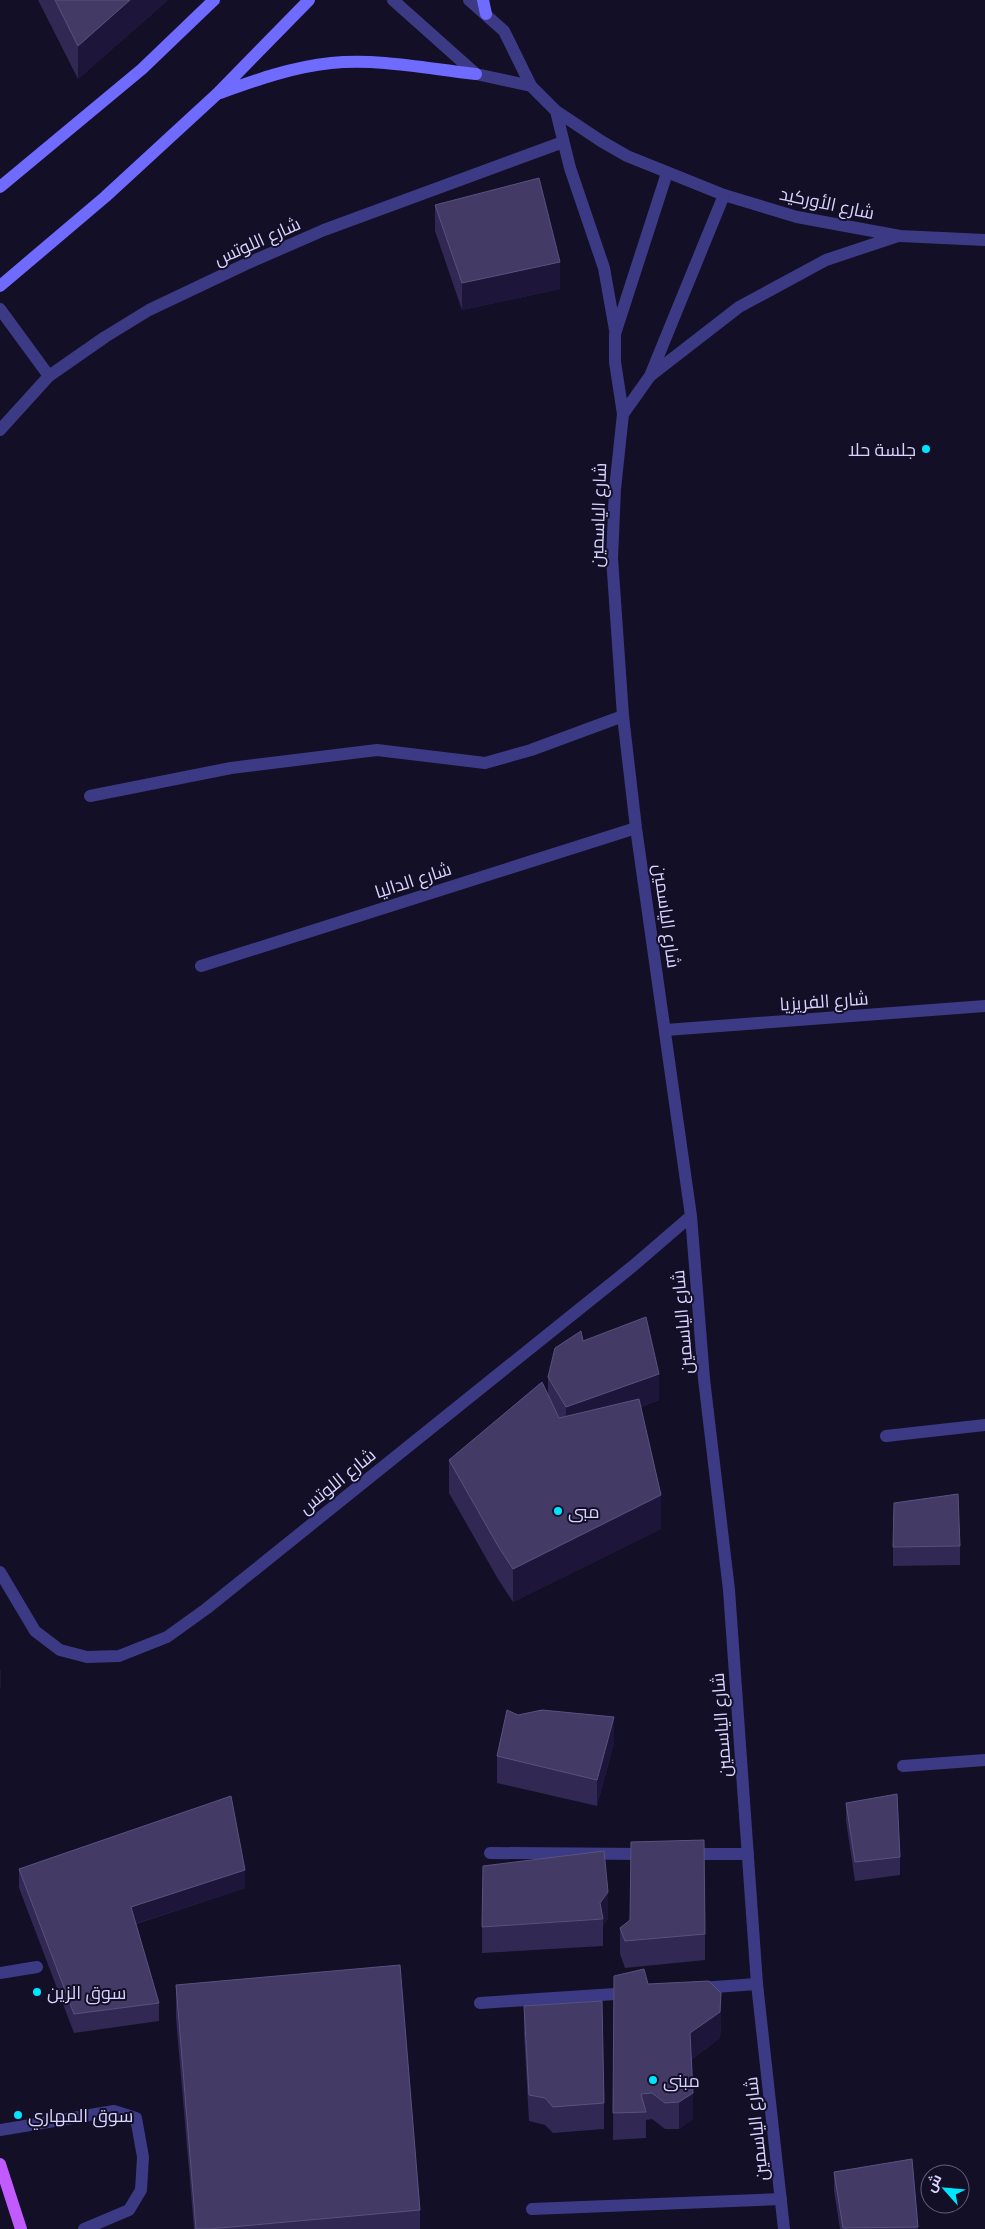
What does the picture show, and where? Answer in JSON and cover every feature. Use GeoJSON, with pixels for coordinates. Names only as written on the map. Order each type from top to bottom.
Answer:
{"type":"FeatureCollection","features":[{"type":"Feature","properties":{"kind":"main road"},"geometry":{"type":"LineString","coordinates":[[0,187],[142,69],[214,0]]}},
{"type":"Feature","properties":{"kind":"main road"},"geometry":{"type":"LineString","coordinates":[[0,286],[105,197],[217,94],[309,0]]}},
{"type":"Feature","properties":{"kind":"main road"},"geometry":{"type":"LineString","coordinates":[[483,0],[486,14]]}},
{"type":"Feature","properties":{"kind":"main road"},"geometry":{"type":"LineString","coordinates":[[217,94],[272,74],[331,63],[374,62],[476,74]]}},
{"type":"Feature","properties":{"kind":"main road"},"geometry":{"type":"LineString","coordinates":[[0,2164],[21,2229]]}},
{"type":"Feature","properties":{"kind":"street"},"geometry":{"type":"LineString","coordinates":[[393,0],[476,74],[531,86]]}},
{"type":"Feature","properties":{"kind":"street"},"geometry":{"type":"LineString","coordinates":[[468,0],[504,32],[531,86]]}},
{"type":"Feature","properties":{"kind":"street","name":"شارع الأوركيد"},"geometry":{"type":"LineString","coordinates":[[531,86],[556,111],[601,142],[627,156],[724,195],[796,217],[900,236],[985,240]]}},
{"type":"Feature","properties":{"kind":"street"},"geometry":{"type":"LineString","coordinates":[[556,111],[563,142],[604,268],[615,334],[615,362],[623,414]]}},
{"type":"Feature","properties":{"kind":"street","name":"شارع اللوتس"},"geometry":{"type":"LineString","coordinates":[[0,430],[49,376],[148,310],[324,230],[563,142]]}},
{"type":"Feature","properties":{"kind":"street"},"geometry":{"type":"LineString","coordinates":[[615,334],[667,173]]}},
{"type":"Feature","properties":{"kind":"street"},"geometry":{"type":"LineString","coordinates":[[623,414],[650,376],[724,195]]}},
{"type":"Feature","properties":{"kind":"street"},"geometry":{"type":"LineString","coordinates":[[650,376],[739,307],[826,260],[900,236]]}},
{"type":"Feature","properties":{"kind":"street"},"geometry":{"type":"LineString","coordinates":[[0,309],[49,376]]}},
{"type":"Feature","properties":{"kind":"street","name":"شارع الياسمين"},"geometry":{"type":"LineString","coordinates":[[623,414],[615,489],[612,558],[623,716],[636,828],[691,1216],[704,1379],[730,1590],[757,1984],[784,2229]]}},
{"type":"Feature","properties":{"kind":"street"},"geometry":{"type":"LineString","coordinates":[[90,796],[230,768],[376,750],[485,763],[530,750],[623,716]]}},
{"type":"Feature","properties":{"kind":"street","name":"شارع الداليا"},"geometry":{"type":"LineString","coordinates":[[201,966],[636,828]]}},
{"type":"Feature","properties":{"kind":"street","name":"شارع الفريزيا"},"geometry":{"type":"LineString","coordinates":[[666,1030],[985,1006]]}},
{"type":"Feature","properties":{"kind":"street","name":"شارع اللوتس"},"geometry":{"type":"LineString","coordinates":[[0,1572],[35,1631],[60,1650],[87,1657],[119,1656],[167,1637],[206,1609],[610,1285],[691,1216]]}},
{"type":"Feature","properties":{"kind":"street"},"geometry":{"type":"LineString","coordinates":[[886,1436],[985,1425]]}},
{"type":"Feature","properties":{"kind":"street"},"geometry":{"type":"LineString","coordinates":[[903,1766],[985,1760]]}},
{"type":"Feature","properties":{"kind":"street"},"geometry":{"type":"LineString","coordinates":[[490,1854],[658,1854]]}},
{"type":"Feature","properties":{"kind":"street"},"geometry":{"type":"LineString","coordinates":[[678,1854],[748,1854]]}},
{"type":"Feature","properties":{"kind":"street"},"geometry":{"type":"LineString","coordinates":[[0,1973],[37,1967]]}},
{"type":"Feature","properties":{"kind":"street"},"geometry":{"type":"LineString","coordinates":[[688,1989],[757,1984]]}},
{"type":"Feature","properties":{"kind":"street"},"geometry":{"type":"LineString","coordinates":[[480,2002],[638,1992]]}},
{"type":"Feature","properties":{"kind":"street"},"geometry":{"type":"LineString","coordinates":[[0,2130],[114,2111],[136,2118],[143,2158],[141,2190],[129,2210],[84,2229]]}},
{"type":"Feature","properties":{"kind":"street"},"geometry":{"type":"LineString","coordinates":[[532,2209],[782,2199]]}},
{"type":"Feature","properties":{"kind":"building"},"geometry":{"type":"Polygon","coordinates":[[[55,0],[130,0],[78,46],[55,0]]]}},
{"type":"Feature","properties":{"kind":"building"},"geometry":{"type":"Polygon","coordinates":[[[539,178],[560,262],[462,283],[435,205],[539,178]]]}},
{"type":"Feature","properties":{"kind":"building"},"geometry":{"type":"Polygon","coordinates":[[[646,1317],[659,1374],[566,1407],[548,1377],[555,1348],[581,1331],[583,1341],[646,1317]]]}},
{"type":"Feature","properties":{"kind":"building","name":"مبى"},"geometry":{"type":"Polygon","coordinates":[[[542,1382],[559,1418],[639,1399],[661,1495],[513,1569],[449,1460],[542,1382]]]}},
{"type":"Feature","properties":{"kind":"building"},"geometry":{"type":"Polygon","coordinates":[[[958,1494],[960,1546],[893,1547],[894,1503],[958,1494]]]}},
{"type":"Feature","properties":{"kind":"building"},"geometry":{"type":"Polygon","coordinates":[[[507,1710],[518,1715],[542,1710],[614,1717],[597,1780],[497,1756],[507,1710]]]}},
{"type":"Feature","properties":{"kind":"building"},"geometry":{"type":"Polygon","coordinates":[[[897,1794],[900,1857],[855,1862],[846,1803],[897,1794]]]}},
{"type":"Feature","properties":{"kind":"building"},"geometry":{"type":"Polygon","coordinates":[[[231,1796],[245,1870],[131,1907],[159,2003],[74,2014],[19,1869],[231,1796]]]}},
{"type":"Feature","properties":{"kind":"building"},"geometry":{"type":"Polygon","coordinates":[[[704,1840],[705,1934],[625,1941],[620,1928],[630,1920],[631,1842],[704,1840]]]}},
{"type":"Feature","properties":{"kind":"building"},"geometry":{"type":"Polygon","coordinates":[[[604,1851],[608,1892],[600,1903],[603,1919],[482,1927],[483,1866],[604,1851]]]}},
{"type":"Feature","properties":{"kind":"building"},"geometry":{"type":"Polygon","coordinates":[[[400,1965],[420,2210],[196,2229],[176,1985],[400,1965]]]}},
{"type":"Feature","properties":{"kind":"building","name":"مبنى"},"geometry":{"type":"Polygon","coordinates":[[[644,1969],[648,1984],[709,1981],[721,1993],[720,2012],[690,2033],[693,2093],[679,2102],[665,2103],[652,2093],[641,2094],[646,2112],[613,2113],[614,1976],[644,1969]]]}},
{"type":"Feature","properties":{"kind":"building"},"geometry":{"type":"Polygon","coordinates":[[[602,2001],[604,2103],[553,2107],[545,2098],[529,2095],[524,2006],[602,2001]]]}},
{"type":"Feature","properties":{"kind":"building"},"geometry":{"type":"Polygon","coordinates":[[[912,2159],[918,2227],[843,2228],[834,2172],[912,2159]]]}},
{"type":"Feature","properties":{"kind":"place","name":"جلسة حلا"},"geometry":{"type":"Point","coordinates":[926,449]}},
{"type":"Feature","properties":{"kind":"place","name":"مبى"},"geometry":{"type":"Point","coordinates":[558,1511]}},
{"type":"Feature","properties":{"kind":"place","name":"سوق الزين"},"geometry":{"type":"Point","coordinates":[37,1992]}},
{"type":"Feature","properties":{"kind":"place","name":"مبنى"},"geometry":{"type":"Point","coordinates":[653,2080]}},
{"type":"Feature","properties":{"kind":"place","name":"سوق المهاري"},"geometry":{"type":"Point","coordinates":[18,2115]}}]}
